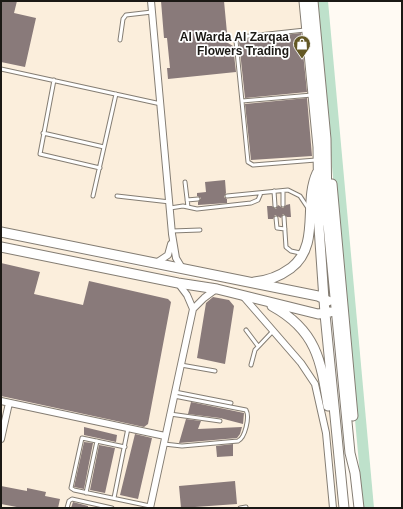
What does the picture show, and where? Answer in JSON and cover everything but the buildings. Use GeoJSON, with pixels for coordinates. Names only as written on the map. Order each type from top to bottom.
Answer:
{"type":"FeatureCollection","features":[{"type":"Feature","properties":{"kind":"street"},"geometry":{"type":"LineString","coordinates":[[151,1],[172,233],[176,258],[182,268]]}},
{"type":"Feature","properties":{"kind":"street"},"geometry":{"type":"LineString","coordinates":[[304,1],[320,164],[319,227],[325,314],[344,508]]}},
{"type":"Feature","properties":{"kind":"street"},"geometry":{"type":"LineString","coordinates":[[313,1],[352,397],[357,459],[355,473]]}},
{"type":"Feature","properties":{"kind":"street"},"geometry":{"type":"LineString","coordinates":[[326,139],[327,214],[335,308],[350,453],[355,473],[358,508]]}},
{"type":"Feature","properties":{"kind":"street"},"geometry":{"type":"LineString","coordinates":[[244,282],[263,281],[285,273],[294,266],[304,252],[309,238],[314,181],[320,164]]}},
{"type":"Feature","properties":{"kind":"street"},"geometry":{"type":"LineString","coordinates":[[1,232],[324,298],[335,308]]}},
{"type":"Feature","properties":{"kind":"street"},"geometry":{"type":"LineString","coordinates":[[156,263],[165,258],[169,252],[172,233]]}},
{"type":"Feature","properties":{"kind":"street"},"geometry":{"type":"LineString","coordinates":[[1,247],[178,283],[217,288],[318,314],[325,314],[335,308]]}},
{"type":"Feature","properties":{"kind":"street"},"geometry":{"type":"LineString","coordinates":[[178,283],[187,295],[193,309]]}},
{"type":"Feature","properties":{"kind":"street"},"geometry":{"type":"LineString","coordinates":[[150,507],[193,309],[217,288]]}},
{"type":"Feature","properties":{"kind":"street"},"geometry":{"type":"LineString","coordinates":[[241,294],[301,363],[315,384],[324,420],[333,508]]}},
{"type":"Feature","properties":{"kind":"street"},"geometry":{"type":"LineString","coordinates":[[253,298],[286,314],[298,323],[311,342],[327,395],[336,456],[341,474]]}},
{"type":"Feature","properties":{"kind":"street"},"geometry":{"type":"LineString","coordinates":[[1,401],[166,436]]}},
{"type":"Feature","properties":{"kind":"street"},"geometry":{"type":"LineString","coordinates":[[1,439],[9,403]]}},
{"type":"Feature","properties":{"kind":"lane"},"geometry":{"type":"LineString","coordinates":[[120,40],[123,19],[126,15],[152,12]]}},
{"type":"Feature","properties":{"kind":"lane"},"geometry":{"type":"LineString","coordinates":[[307,30],[237,38],[242,101],[250,164],[320,164]]}},
{"type":"Feature","properties":{"kind":"lane"},"geometry":{"type":"LineString","coordinates":[[1,69],[161,104]]}},
{"type":"Feature","properties":{"kind":"lane"},"geometry":{"type":"LineString","coordinates":[[54,80],[39,152],[41,155],[100,168]]}},
{"type":"Feature","properties":{"kind":"lane"},"geometry":{"type":"LineString","coordinates":[[93,196],[116,94]]}},
{"type":"Feature","properties":{"kind":"lane"},"geometry":{"type":"LineString","coordinates":[[242,101],[314,94]]}},
{"type":"Feature","properties":{"kind":"lane"},"geometry":{"type":"LineString","coordinates":[[43,133],[104,147]]}},
{"type":"Feature","properties":{"kind":"lane"},"geometry":{"type":"LineString","coordinates":[[185,182],[188,207]]}},
{"type":"Feature","properties":{"kind":"lane"},"geometry":{"type":"LineString","coordinates":[[283,190],[283,205]]}},
{"type":"Feature","properties":{"kind":"lane"},"geometry":{"type":"LineString","coordinates":[[227,196],[283,190],[292,191],[300,196],[311,213]]}},
{"type":"Feature","properties":{"kind":"lane"},"geometry":{"type":"LineString","coordinates":[[274,191],[275,206]]}},
{"type":"Feature","properties":{"kind":"lane"},"geometry":{"type":"LineString","coordinates":[[117,196],[197,209],[252,204],[258,200],[261,193]]}},
{"type":"Feature","properties":{"kind":"lane"},"geometry":{"type":"LineString","coordinates":[[187,200],[198,199]]}},
{"type":"Feature","properties":{"kind":"lane"},"geometry":{"type":"LineString","coordinates":[[284,217],[286,245],[288,249],[297,253],[304,252]]}},
{"type":"Feature","properties":{"kind":"lane"},"geometry":{"type":"LineString","coordinates":[[276,218],[277,228],[285,230]]}},
{"type":"Feature","properties":{"kind":"lane"},"geometry":{"type":"LineString","coordinates":[[172,233],[200,230]]}},
{"type":"Feature","properties":{"kind":"lane"},"geometry":{"type":"LineString","coordinates":[[246,330],[258,346]]}},
{"type":"Feature","properties":{"kind":"lane"},"geometry":{"type":"LineString","coordinates":[[251,365],[254,351],[273,331]]}},
{"type":"Feature","properties":{"kind":"lane"},"geometry":{"type":"LineString","coordinates":[[181,365],[216,371]]}},
{"type":"Feature","properties":{"kind":"lane"},"geometry":{"type":"LineString","coordinates":[[175,394],[231,403]]}},
{"type":"Feature","properties":{"kind":"lane"},"geometry":{"type":"LineString","coordinates":[[164,444],[182,446],[238,441],[244,436],[248,415],[246,410],[175,394]]}},
{"type":"Feature","properties":{"kind":"lane"},"geometry":{"type":"LineString","coordinates":[[170,414],[220,421]]}},
{"type":"Feature","properties":{"kind":"lane"},"geometry":{"type":"LineString","coordinates":[[114,498],[128,428]]}},
{"type":"Feature","properties":{"kind":"lane"},"geometry":{"type":"LineString","coordinates":[[124,447],[83,438],[81,440],[71,488],[86,493],[150,507]]}},
{"type":"Feature","properties":{"kind":"lane"},"geometry":{"type":"LineString","coordinates":[[86,493],[97,441]]}},
{"type":"Feature","properties":{"kind":"lane"},"geometry":{"type":"LineString","coordinates":[[67,508],[69,501],[72,499],[112,508]]}},
{"type":"Feature","properties":{"kind":"lane"},"geometry":{"type":"LineString","coordinates":[[240,508],[246,507]]}},
{"type":"Feature","properties":{"kind":"shaded area"},"geometry":{"type":"Polygon","coordinates":[[[1,1],[300,1],[349,508],[1,508],[1,237],[287,298],[1,232],[1,1]]]}},
{"type":"Feature","properties":{"kind":"green space"},"geometry":{"type":"Polygon","coordinates":[[[317,1],[328,1],[374,508],[363,508],[317,1]]]}},
{"type":"Feature","properties":{"kind":"place","name":"Al Warda Al Zarqaa Flowers Trading"},"geometry":{"type":"Point","coordinates":[302,59]}}]}
